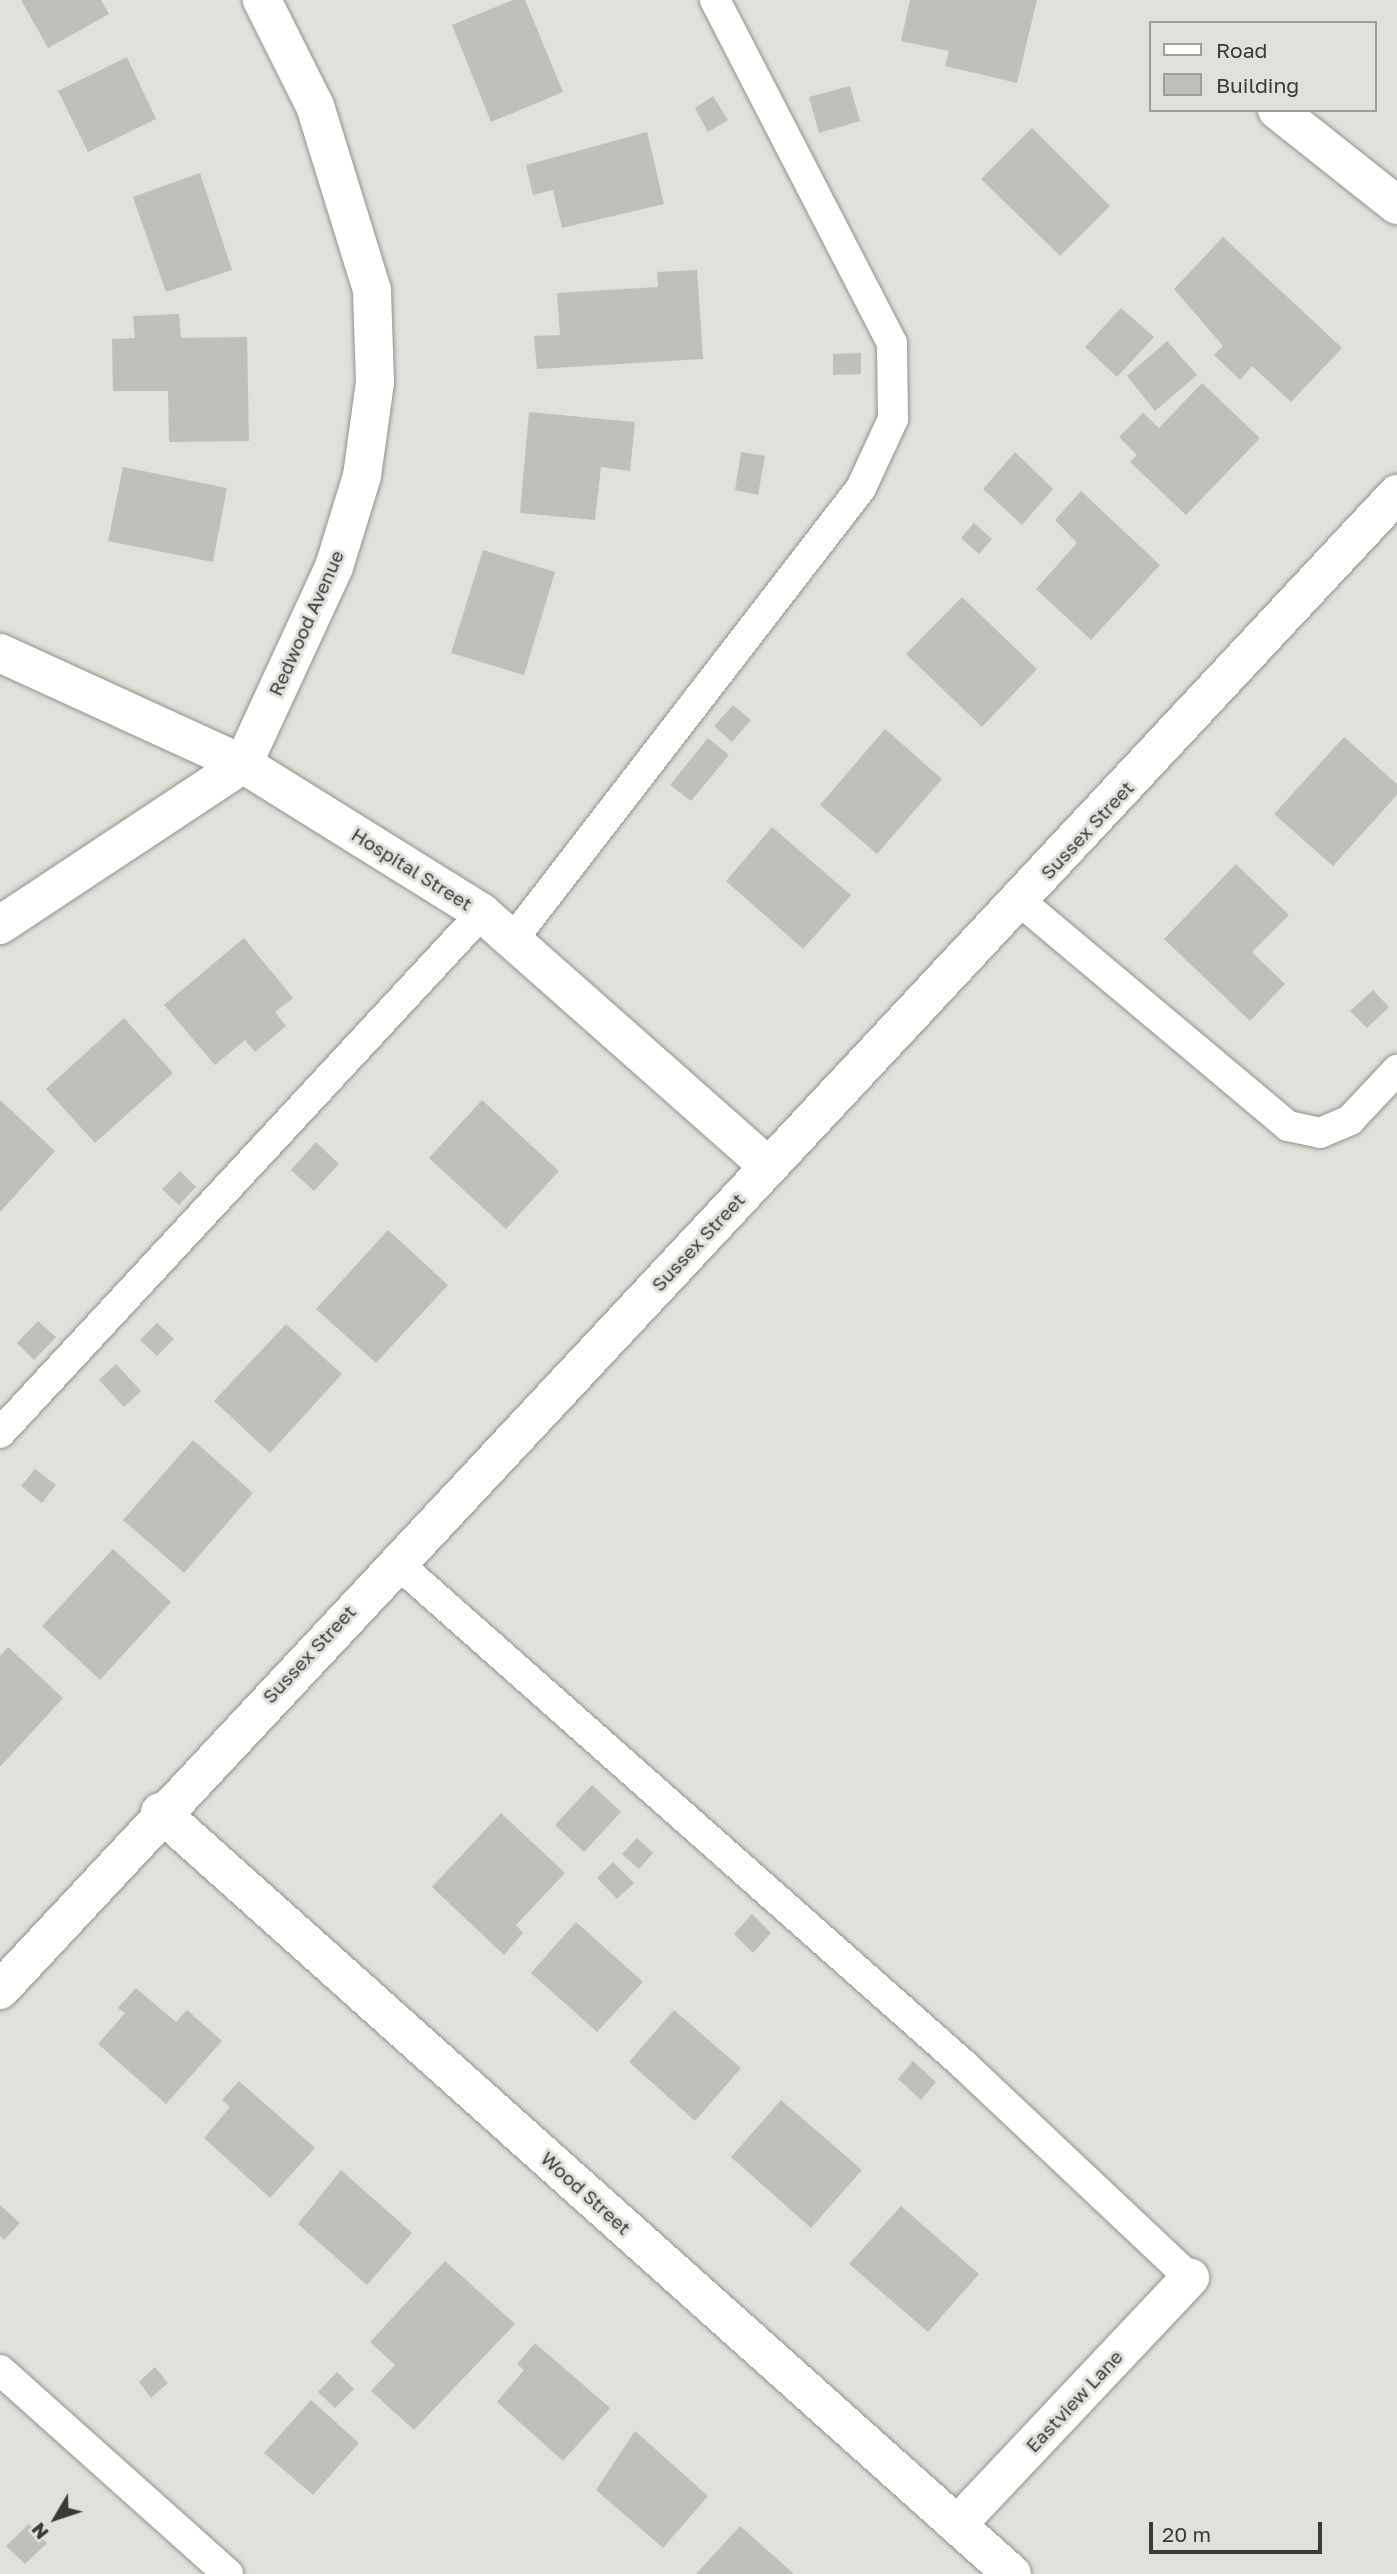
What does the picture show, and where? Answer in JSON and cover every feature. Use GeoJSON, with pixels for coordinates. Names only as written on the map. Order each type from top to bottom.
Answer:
{"type":"FeatureCollection","features":[{"type":"Feature","properties":{"kind":"street","name":"Redwood Avenue"},"geometry":{"type":"LineString","coordinates":[[243,764],[334,567],[362,476],[375,382],[372,290],[352,212],[315,106],[262,0]]}},
{"type":"Feature","properties":{"kind":"street"},"geometry":{"type":"LineString","coordinates":[[1280,112],[1397,205]]}},
{"type":"Feature","properties":{"kind":"street","name":"Sussex Street"},"geometry":{"type":"LineString","coordinates":[[0,1990],[160,1812],[1021,902],[1397,495]]}},
{"type":"Feature","properties":{"kind":"street","name":"Hospital Street"},"geometry":{"type":"LineString","coordinates":[[0,653],[243,764],[482,913],[514,938],[769,1167]]}},
{"type":"Feature","properties":{"kind":"street"},"geometry":{"type":"LineString","coordinates":[[0,925],[243,764]]}},
{"type":"Feature","properties":{"kind":"street","name":"Wood Street"},"geometry":{"type":"LineString","coordinates":[[160,1812],[1012,2574]]}},
{"type":"Feature","properties":{"kind":"street","name":"Eastview Lane"},"geometry":{"type":"LineString","coordinates":[[957,2525],[1191,2278]]}},
{"type":"Feature","properties":{"kind":"lane"},"geometry":{"type":"LineString","coordinates":[[514,938],[861,488],[893,419],[892,343],[715,0]]}},
{"type":"Feature","properties":{"kind":"lane"},"geometry":{"type":"LineString","coordinates":[[1021,902],[1288,1126],[1320,1133],[1350,1120],[1397,1070]]}},
{"type":"Feature","properties":{"kind":"lane"},"geometry":{"type":"LineString","coordinates":[[0,1433],[482,913]]}},
{"type":"Feature","properties":{"kind":"lane"},"geometry":{"type":"LineString","coordinates":[[396,1562],[953,2055],[1191,2278]]}},
{"type":"Feature","properties":{"kind":"lane"},"geometry":{"type":"LineString","coordinates":[[0,2370],[228,2574]]}},
{"type":"Feature","properties":{"kind":"building"},"geometry":{"type":"Polygon","coordinates":[[[21,0],[101,0],[109,14],[48,48],[21,0]]]}},
{"type":"Feature","properties":{"kind":"building"},"geometry":{"type":"Polygon","coordinates":[[[513,0],[525,0],[563,92],[491,122],[452,25],[513,0]]]}},
{"type":"Feature","properties":{"kind":"building"},"geometry":{"type":"Polygon","coordinates":[[[910,0],[1037,0],[1017,83],[945,66],[949,51],[901,41],[910,0]]]}},
{"type":"Feature","properties":{"kind":"building"},"geometry":{"type":"Polygon","coordinates":[[[127,57],[156,119],[88,152],[58,91],[127,57]]]}},
{"type":"Feature","properties":{"kind":"building"},"geometry":{"type":"Polygon","coordinates":[[[850,86],[860,121],[819,133],[809,97],[850,86]]]}},
{"type":"Feature","properties":{"kind":"building"},"geometry":{"type":"Polygon","coordinates":[[[713,96],[728,120],[708,132],[695,108],[713,96]]]}},
{"type":"Feature","properties":{"kind":"building"},"geometry":{"type":"Polygon","coordinates":[[[1032,128],[1110,206],[1060,256],[981,179],[1032,128]]]}},
{"type":"Feature","properties":{"kind":"building"},"geometry":{"type":"Polygon","coordinates":[[[647,132],[664,204],[562,228],[553,190],[533,195],[526,165],[647,132]]]}},
{"type":"Feature","properties":{"kind":"building"},"geometry":{"type":"Polygon","coordinates":[[[200,173],[232,270],[166,292],[133,197],[200,173]]]}},
{"type":"Feature","properties":{"kind":"building"},"geometry":{"type":"Polygon","coordinates":[[[1223,237],[1342,348],[1291,402],[1252,366],[1240,380],[1214,355],[1223,346],[1174,289],[1223,237]]]}},
{"type":"Feature","properties":{"kind":"building"},"geometry":{"type":"Polygon","coordinates":[[[697,270],[703,359],[537,369],[534,336],[560,335],[557,293],[658,287],[657,272],[697,270]]]}},
{"type":"Feature","properties":{"kind":"building"},"geometry":{"type":"Polygon","coordinates":[[[1121,308],[1154,337],[1117,377],[1085,347],[1121,308]]]}},
{"type":"Feature","properties":{"kind":"building"},"geometry":{"type":"Polygon","coordinates":[[[179,314],[181,338],[247,337],[249,441],[169,442],[168,391],[113,391],[112,339],[135,338],[133,316],[179,314]]]}},
{"type":"Feature","properties":{"kind":"building"},"geometry":{"type":"Polygon","coordinates":[[[1167,341],[1197,375],[1155,411],[1127,376],[1167,341]]]}},
{"type":"Feature","properties":{"kind":"building"},"geometry":{"type":"Polygon","coordinates":[[[861,353],[861,374],[833,375],[833,354],[861,353]]]}},
{"type":"Feature","properties":{"kind":"building"},"geometry":{"type":"Polygon","coordinates":[[[1202,383],[1260,438],[1186,515],[1130,462],[1137,455],[1119,437],[1143,413],[1159,428],[1202,383]]]}},
{"type":"Feature","properties":{"kind":"building"},"geometry":{"type":"Polygon","coordinates":[[[529,412],[635,422],[630,471],[601,467],[595,520],[520,513],[529,412]]]}},
{"type":"Feature","properties":{"kind":"building"},"geometry":{"type":"Polygon","coordinates":[[[741,452],[765,456],[758,495],[735,490],[741,452]]]}},
{"type":"Feature","properties":{"kind":"building"},"geometry":{"type":"Polygon","coordinates":[[[1015,452],[1053,489],[1022,525],[983,489],[1015,452]]]}},
{"type":"Feature","properties":{"kind":"building"},"geometry":{"type":"Polygon","coordinates":[[[123,467],[227,488],[213,562],[108,541],[123,467]]]}},
{"type":"Feature","properties":{"kind":"building"},"geometry":{"type":"Polygon","coordinates":[[[1081,491],[1160,565],[1091,640],[1036,589],[1077,543],[1055,520],[1081,491]]]}},
{"type":"Feature","properties":{"kind":"building"},"geometry":{"type":"Polygon","coordinates":[[[974,523],[992,539],[979,554],[961,538],[974,523]]]}},
{"type":"Feature","properties":{"kind":"building"},"geometry":{"type":"Polygon","coordinates":[[[483,550],[555,572],[524,675],[451,653],[483,550]]]}},
{"type":"Feature","properties":{"kind":"building"},"geometry":{"type":"Polygon","coordinates":[[[962,597],[1037,669],[982,727],[906,654],[962,597]]]}},
{"type":"Feature","properties":{"kind":"building"},"geometry":{"type":"Polygon","coordinates":[[[733,705],[751,720],[732,742],[714,726],[733,705]]]}},
{"type":"Feature","properties":{"kind":"building"},"geometry":{"type":"Polygon","coordinates":[[[885,729],[942,779],[877,854],[820,805],[885,729]]]}},
{"type":"Feature","properties":{"kind":"building"},"geometry":{"type":"Polygon","coordinates":[[[1344,737],[1397,784],[1397,795],[1333,866],[1274,814],[1344,737]]]}},
{"type":"Feature","properties":{"kind":"building"},"geometry":{"type":"Polygon","coordinates":[[[708,738],[729,755],[691,801],[670,785],[708,738]]]}},
{"type":"Feature","properties":{"kind":"building"},"geometry":{"type":"Polygon","coordinates":[[[772,827],[851,895],[803,949],[726,881],[772,827]]]}},
{"type":"Feature","properties":{"kind":"building"},"geometry":{"type":"Polygon","coordinates":[[[1236,864],[1289,915],[1252,952],[1285,984],[1250,1021],[1164,939],[1236,864]]]}},
{"type":"Feature","properties":{"kind":"building"},"geometry":{"type":"Polygon","coordinates":[[[244,938],[293,998],[275,1012],[286,1026],[255,1052],[245,1040],[215,1065],[164,1005],[244,938]]]}},
{"type":"Feature","properties":{"kind":"building"},"geometry":{"type":"Polygon","coordinates":[[[1373,990],[1389,1007],[1367,1028],[1350,1011],[1373,990]]]}},
{"type":"Feature","properties":{"kind":"building"},"geometry":{"type":"Polygon","coordinates":[[[124,1018],[173,1073],[95,1143],[46,1089],[124,1018]]]}},
{"type":"Feature","properties":{"kind":"building"},"geometry":{"type":"Polygon","coordinates":[[[0,1100],[55,1151],[0,1212],[0,1100]]]}},
{"type":"Feature","properties":{"kind":"building"},"geometry":{"type":"Polygon","coordinates":[[[482,1100],[559,1171],[506,1229],[429,1158],[482,1100]]]}},
{"type":"Feature","properties":{"kind":"building"},"geometry":{"type":"Polygon","coordinates":[[[316,1142],[339,1164],[314,1191],[291,1170],[316,1142]]]}},
{"type":"Feature","properties":{"kind":"building"},"geometry":{"type":"Polygon","coordinates":[[[180,1171],[196,1187],[179,1205],[162,1189],[180,1171]]]}},
{"type":"Feature","properties":{"kind":"building"},"geometry":{"type":"Polygon","coordinates":[[[388,1230],[448,1285],[376,1363],[316,1309],[388,1230]]]}},
{"type":"Feature","properties":{"kind":"building"},"geometry":{"type":"Polygon","coordinates":[[[38,1321],[56,1337],[34,1360],[17,1343],[38,1321]]]}},
{"type":"Feature","properties":{"kind":"building"},"geometry":{"type":"Polygon","coordinates":[[[157,1323],[174,1339],[157,1356],[140,1340],[157,1323]]]}},
{"type":"Feature","properties":{"kind":"building"},"geometry":{"type":"Polygon","coordinates":[[[286,1324],[342,1374],[270,1453],[214,1401],[286,1324]]]}},
{"type":"Feature","properties":{"kind":"building"},"geometry":{"type":"Polygon","coordinates":[[[116,1364],[141,1391],[124,1407],[99,1380],[116,1364]]]}},
{"type":"Feature","properties":{"kind":"building"},"geometry":{"type":"Polygon","coordinates":[[[193,1440],[253,1493],[184,1573],[123,1520],[193,1440]]]}},
{"type":"Feature","properties":{"kind":"building"},"geometry":{"type":"Polygon","coordinates":[[[35,1469],[56,1485],[42,1503],[21,1486],[35,1469]]]}},
{"type":"Feature","properties":{"kind":"building"},"geometry":{"type":"Polygon","coordinates":[[[113,1549],[171,1602],[100,1680],[42,1626],[113,1549]]]}},
{"type":"Feature","properties":{"kind":"building"},"geometry":{"type":"Polygon","coordinates":[[[8,1647],[63,1698],[0,1767],[0,1656],[8,1647]]]}},
{"type":"Feature","properties":{"kind":"building"},"geometry":{"type":"Polygon","coordinates":[[[592,1785],[621,1812],[584,1852],[555,1825],[592,1785]]]}},
{"type":"Feature","properties":{"kind":"building"},"geometry":{"type":"Polygon","coordinates":[[[501,1813],[565,1873],[516,1925],[523,1933],[504,1955],[432,1887],[501,1813]]]}},
{"type":"Feature","properties":{"kind":"building"},"geometry":{"type":"Polygon","coordinates":[[[637,1838],[653,1853],[639,1869],[622,1854],[637,1838]]]}},
{"type":"Feature","properties":{"kind":"building"},"geometry":{"type":"Polygon","coordinates":[[[613,1862],[634,1883],[617,1899],[597,1878],[613,1862]]]}},
{"type":"Feature","properties":{"kind":"building"},"geometry":{"type":"Polygon","coordinates":[[[752,1914],[771,1933],[753,1953],[734,1934],[752,1914]]]}},
{"type":"Feature","properties":{"kind":"building"},"geometry":{"type":"Polygon","coordinates":[[[576,1922],[643,1982],[597,2032],[531,1973],[576,1922]]]}},
{"type":"Feature","properties":{"kind":"building"},"geometry":{"type":"Polygon","coordinates":[[[136,1988],[176,2022],[187,2010],[222,2041],[166,2104],[98,2044],[125,2013],[118,2008],[136,1988]]]}},
{"type":"Feature","properties":{"kind":"building"},"geometry":{"type":"Polygon","coordinates":[[[674,2010],[741,2068],[695,2121],[629,2062],[674,2010]]]}},
{"type":"Feature","properties":{"kind":"building"},"geometry":{"type":"Polygon","coordinates":[[[913,2061],[936,2082],[921,2100],[898,2079],[913,2061]]]}},
{"type":"Feature","properties":{"kind":"building"},"geometry":{"type":"Polygon","coordinates":[[[239,2081],[315,2148],[270,2198],[204,2138],[230,2107],[222,2100],[239,2081]]]}},
{"type":"Feature","properties":{"kind":"building"},"geometry":{"type":"Polygon","coordinates":[[[781,2100],[862,2170],[811,2228],[731,2157],[781,2100]]]}},
{"type":"Feature","properties":{"kind":"building"},"geometry":{"type":"Polygon","coordinates":[[[341,2170],[412,2233],[367,2285],[298,2224],[341,2170]]]}},
{"type":"Feature","properties":{"kind":"building"},"geometry":{"type":"Polygon","coordinates":[[[0,2205],[20,2223],[4,2240],[0,2236],[0,2205]]]}},
{"type":"Feature","properties":{"kind":"building"},"geometry":{"type":"Polygon","coordinates":[[[901,2206],[979,2274],[928,2332],[849,2264],[901,2206]]]}},
{"type":"Feature","properties":{"kind":"building"},"geometry":{"type":"Polygon","coordinates":[[[445,2261],[515,2324],[414,2430],[371,2391],[395,2365],[370,2342],[445,2261]]]}},
{"type":"Feature","properties":{"kind":"building"},"geometry":{"type":"Polygon","coordinates":[[[535,2343],[610,2408],[563,2461],[497,2402],[524,2370],[517,2364],[535,2343]]]}},
{"type":"Feature","properties":{"kind":"building"},"geometry":{"type":"Polygon","coordinates":[[[155,2367],[168,2383],[151,2398],[139,2382],[155,2367]]]}},
{"type":"Feature","properties":{"kind":"building"},"geometry":{"type":"Polygon","coordinates":[[[337,2372],[354,2389],[335,2408],[318,2392],[337,2372]]]}},
{"type":"Feature","properties":{"kind":"building"},"geometry":{"type":"Polygon","coordinates":[[[311,2400],[359,2443],[313,2495],[264,2453],[311,2400]]]}},
{"type":"Feature","properties":{"kind":"building"},"geometry":{"type":"Polygon","coordinates":[[[635,2431],[708,2496],[663,2548],[596,2490],[635,2431]]]}},
{"type":"Feature","properties":{"kind":"building"},"geometry":{"type":"Polygon","coordinates":[[[29,2524],[47,2543],[25,2564],[6,2546],[29,2524]]]}},
{"type":"Feature","properties":{"kind":"building"},"geometry":{"type":"Polygon","coordinates":[[[740,2526],[794,2574],[696,2574],[740,2526]]]}}]}
